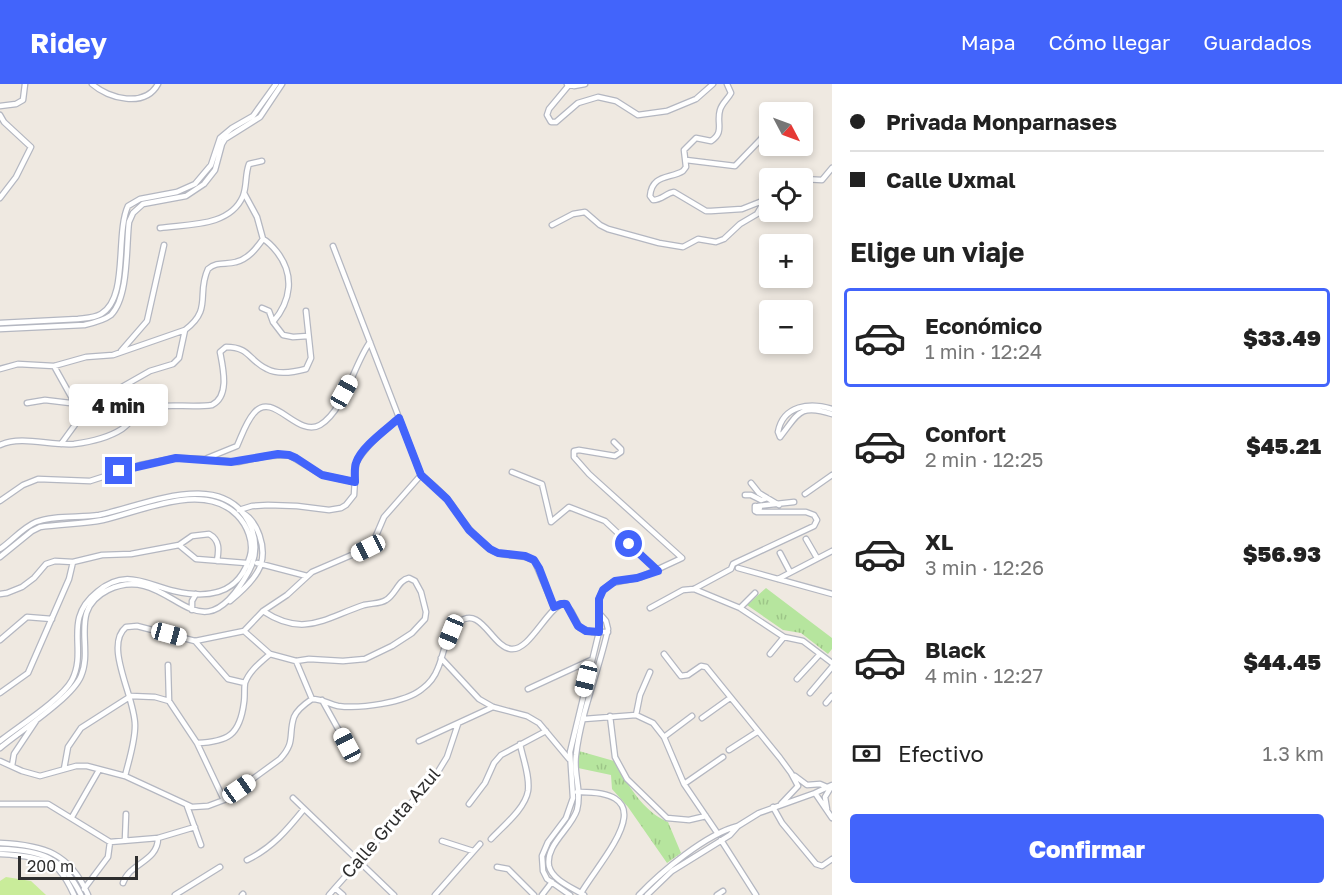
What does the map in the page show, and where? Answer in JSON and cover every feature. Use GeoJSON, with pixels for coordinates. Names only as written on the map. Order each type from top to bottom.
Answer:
{"type":"FeatureCollection","features":[{"type":"Feature","properties":{"kind":"street"},"geometry":{"type":"LineString","coordinates":[[0,106],[16,104],[22,100],[26,84]]}},
{"type":"Feature","properties":{"kind":"street"},"geometry":{"type":"LineString","coordinates":[[92,84],[112,97],[129,98],[152,92],[158,84]]}},
{"type":"Feature","properties":{"kind":"street"},"geometry":{"type":"LineString","coordinates":[[0,329],[90,318],[108,309],[117,291],[122,230],[128,206],[141,199],[177,192],[203,178],[211,165],[220,138],[253,116],[276,84]]}},
{"type":"Feature","properties":{"kind":"street"},"geometry":{"type":"LineString","coordinates":[[0,323],[17,326],[84,325],[110,316],[121,297],[129,222],[133,213],[143,204],[186,196],[204,184],[215,170],[225,139],[261,117],[282,84]]}},
{"type":"Feature","properties":{"kind":"street"},"geometry":{"type":"LineString","coordinates":[[585,84],[568,85],[549,109],[547,115],[551,122],[556,122],[578,103],[598,97],[616,101],[638,115],[667,111],[696,99],[713,84]]}},
{"type":"Feature","properties":{"kind":"street"},"geometry":{"type":"LineString","coordinates":[[727,84],[731,93],[721,108],[720,132],[711,141],[699,138],[693,140],[684,150],[686,166],[680,173],[667,175],[656,183],[650,193],[652,199],[657,200],[674,192],[711,212],[738,210],[759,204]]}},
{"type":"Feature","properties":{"kind":"street"},"geometry":{"type":"LineString","coordinates":[[0,115],[3,122],[31,147],[16,177],[0,198]]}},
{"type":"Feature","properties":{"kind":"street"},"geometry":{"type":"LineString","coordinates":[[686,160],[735,166],[759,141]]}},
{"type":"Feature","properties":{"kind":"street"},"geometry":{"type":"LineString","coordinates":[[160,228],[225,217],[236,207],[244,193],[249,164],[262,161]]}},
{"type":"Feature","properties":{"kind":"street"},"geometry":{"type":"LineString","coordinates":[[813,180],[822,180],[832,168]]}},
{"type":"Feature","properties":{"kind":"street"},"geometry":{"type":"LineString","coordinates":[[244,193],[257,217],[263,239],[272,246],[285,263],[290,281],[284,305],[273,322]]}},
{"type":"Feature","properties":{"kind":"street"},"geometry":{"type":"LineString","coordinates":[[552,225],[573,214],[585,212],[608,229],[683,247],[698,239],[716,242],[724,239],[740,224],[759,212]]}},
{"type":"Feature","properties":{"kind":"street"},"geometry":{"type":"LineString","coordinates":[[0,369],[18,364],[54,366],[86,357],[113,355],[185,330],[200,315],[208,269],[219,263],[241,260],[256,249],[263,239]]}},
{"type":"Feature","properties":{"kind":"street"},"geometry":{"type":"LineString","coordinates":[[120,352],[147,321],[164,245]]}},
{"type":"Feature","properties":{"kind":"street"},"geometry":{"type":"LineString","coordinates":[[333,246],[344,268],[421,475],[447,499],[469,530],[490,549],[498,553],[525,556],[534,560],[554,607]]}},
{"type":"Feature","properties":{"kind":"street"},"geometry":{"type":"LineString","coordinates":[[262,308],[269,311],[273,322],[283,335],[308,336]]}},
{"type":"Feature","properties":{"kind":"street"},"geometry":{"type":"LineString","coordinates":[[0,445],[21,441],[61,444],[85,442],[104,438],[122,429],[142,411],[152,407],[198,407],[218,403],[224,383],[220,352],[226,346],[241,348],[262,366],[272,371],[306,369],[311,358],[306,311]]}},
{"type":"Feature","properties":{"kind":"street"},"geometry":{"type":"LineString","coordinates":[[27,403],[45,400],[75,402],[106,396],[150,371],[173,364],[179,358],[185,330]]}},
{"type":"Feature","properties":{"kind":"street"},"geometry":{"type":"LineString","coordinates":[[205,459],[237,446],[253,414],[261,409],[278,410],[305,427],[323,423],[344,392],[370,342]]}},
{"type":"Feature","properties":{"kind":"street"},"geometry":{"type":"LineString","coordinates":[[54,366],[78,409],[77,422],[61,444]]}},
{"type":"Feature","properties":{"kind":"street"},"geometry":{"type":"LineString","coordinates":[[832,409],[815,404],[797,408],[782,421],[779,436],[802,412],[815,410],[832,414]]}},
{"type":"Feature","properties":{"kind":"street"},"geometry":{"type":"LineString","coordinates":[[239,511],[252,506],[268,505],[335,510],[346,506],[354,495],[358,459],[376,438],[399,418]]}},
{"type":"Feature","properties":{"kind":"street"},"geometry":{"type":"LineString","coordinates":[[570,895],[551,883],[543,871],[542,856],[548,842],[566,818],[577,792],[569,759],[572,737],[599,632],[599,599],[603,590],[615,581],[637,578],[658,571],[682,558],[584,470],[574,456],[574,451],[579,450],[615,456],[621,452],[621,449],[614,442]]}},
{"type":"Feature","properties":{"kind":"street"},"geometry":{"type":"LineString","coordinates":[[0,501],[38,478],[85,482],[140,465],[176,458],[238,462],[266,456],[289,455],[322,475],[355,482]]}},
{"type":"Feature","properties":{"kind":"street"},"geometry":{"type":"LineString","coordinates":[[512,472],[542,484],[551,522],[569,507],[596,516],[605,521],[658,571]]}},
{"type":"Feature","properties":{"kind":"street"},"geometry":{"type":"LineString","coordinates":[[805,494],[832,474]]}},
{"type":"Feature","properties":{"kind":"street"},"geometry":{"type":"LineString","coordinates":[[125,776],[135,725],[131,696],[119,663],[119,635],[126,627],[137,626],[195,641],[244,631],[263,611],[287,595],[307,576],[368,548],[384,517],[421,475]]}},
{"type":"Feature","properties":{"kind":"street"},"geometry":{"type":"LineString","coordinates":[[752,483],[754,488],[779,505]]}},
{"type":"Feature","properties":{"kind":"street"},"geometry":{"type":"LineString","coordinates":[[0,549],[36,522],[98,515],[180,495],[211,494],[225,500],[251,518],[261,545],[259,563],[246,586],[215,611],[192,610],[156,589],[141,585],[123,586],[102,594],[91,604],[85,617],[83,633],[85,659],[82,675],[69,693],[0,744]]}},
{"type":"Feature","properties":{"kind":"street"},"geometry":{"type":"LineString","coordinates":[[745,495],[761,500],[767,498]]}},
{"type":"Feature","properties":{"kind":"street"},"geometry":{"type":"LineString","coordinates":[[0,557],[40,527],[102,520],[191,499],[209,500],[225,505],[242,522],[252,546],[249,561],[241,576],[232,586],[214,593],[196,594],[173,591],[131,579],[114,582],[95,593],[83,608],[77,621],[77,666],[71,682],[0,744]]}},
{"type":"Feature","properties":{"kind":"street"},"geometry":{"type":"LineString","coordinates":[[153,500],[154,507]]}},
{"type":"Feature","properties":{"kind":"street"},"geometry":{"type":"LineString","coordinates":[[147,502],[147,508]]}},
{"type":"Feature","properties":{"kind":"street"},"geometry":{"type":"LineString","coordinates":[[650,608],[682,590],[694,589],[731,569],[733,564],[814,526],[818,520],[814,515],[806,512],[759,509],[794,502]]}},
{"type":"Feature","properties":{"kind":"street"},"geometry":{"type":"LineString","coordinates":[[221,608],[249,571],[256,551],[255,538],[249,524],[239,511]]}},
{"type":"Feature","properties":{"kind":"street"},"geometry":{"type":"LineString","coordinates":[[0,594],[22,587],[34,578],[46,564],[60,560],[73,562],[102,555],[131,554],[179,545],[192,536],[208,534],[214,537],[219,545],[217,561]]}},
{"type":"Feature","properties":{"kind":"street"},"geometry":{"type":"LineString","coordinates":[[806,539],[817,558]]}},
{"type":"Feature","properties":{"kind":"street"},"geometry":{"type":"LineString","coordinates":[[179,545],[196,559],[245,563],[232,582],[214,593]]}},
{"type":"Feature","properties":{"kind":"street"},"geometry":{"type":"LineString","coordinates":[[778,579],[832,551]]}},
{"type":"Feature","properties":{"kind":"street"},"geometry":{"type":"LineString","coordinates":[[780,553],[790,572]]}},
{"type":"Feature","properties":{"kind":"street"},"geometry":{"type":"LineString","coordinates":[[0,693],[28,673],[69,579],[73,562]]}},
{"type":"Feature","properties":{"kind":"street"},"geometry":{"type":"LineString","coordinates":[[259,563],[307,576]]}},
{"type":"Feature","properties":{"kind":"street"},"geometry":{"type":"LineString","coordinates":[[738,568],[832,594]]}},
{"type":"Feature","properties":{"kind":"street"},"geometry":{"type":"LineString","coordinates":[[244,631],[270,654],[296,661],[365,659],[412,633],[425,619],[426,612],[419,585],[412,579],[406,578],[385,601],[365,605],[320,623],[292,622],[276,618],[263,611]]}},
{"type":"Feature","properties":{"kind":"street"},"geometry":{"type":"LineString","coordinates":[[694,589],[740,608],[784,637],[803,641],[820,654],[832,665],[810,693]]}},
{"type":"Feature","properties":{"kind":"street"},"geometry":{"type":"LineString","coordinates":[[740,608],[755,593]]}},
{"type":"Feature","properties":{"kind":"street"},"geometry":{"type":"LineString","coordinates":[[192,610],[192,601],[196,594]]}},
{"type":"Feature","properties":{"kind":"street"},"geometry":{"type":"LineString","coordinates":[[312,699],[338,706],[363,706],[396,701],[418,692],[428,684],[437,669],[451,632],[460,621],[469,619],[480,622],[501,644],[513,649],[520,646],[533,633],[554,607],[566,604],[580,628],[592,632],[608,632]]}},
{"type":"Feature","properties":{"kind":"street"},"geometry":{"type":"LineString","coordinates":[[577,792],[608,794],[614,797],[624,809],[625,815],[625,822],[618,836],[582,894],[556,877],[549,868],[549,856],[573,819],[577,792],[576,753],[608,632],[608,625],[600,614]]}},
{"type":"Feature","properties":{"kind":"street"},"geometry":{"type":"LineString","coordinates":[[0,640],[27,617],[52,619]]}},
{"type":"Feature","properties":{"kind":"street"},"geometry":{"type":"LineString","coordinates":[[771,654],[784,637]]}},
{"type":"Feature","properties":{"kind":"street"},"geometry":{"type":"LineString","coordinates":[[195,641],[225,677],[245,683]]}},
{"type":"Feature","properties":{"kind":"street"},"geometry":{"type":"LineString","coordinates":[[197,743],[220,741],[234,733],[242,714],[245,683],[253,670],[270,654]]}},
{"type":"Feature","properties":{"kind":"street"},"geometry":{"type":"LineString","coordinates":[[664,654],[681,676],[688,675],[700,666],[704,666],[791,773],[798,786],[781,804]]}},
{"type":"Feature","properties":{"kind":"street"},"geometry":{"type":"LineString","coordinates":[[797,679],[820,654]]}},
{"type":"Feature","properties":{"kind":"street"},"geometry":{"type":"LineString","coordinates":[[441,658],[479,699],[493,707],[527,716],[539,723],[569,759],[576,764]]}},
{"type":"Feature","properties":{"kind":"street"},"geometry":{"type":"LineString","coordinates":[[528,689],[591,660]]}},
{"type":"Feature","properties":{"kind":"street"},"geometry":{"type":"LineString","coordinates":[[296,661],[312,699]]}},
{"type":"Feature","properties":{"kind":"street"},"geometry":{"type":"LineString","coordinates":[[168,665],[169,701],[197,743],[224,800]]}},
{"type":"Feature","properties":{"kind":"street"},"geometry":{"type":"LineString","coordinates":[[636,715],[640,695],[650,672]]}},
{"type":"Feature","properties":{"kind":"street"},"geometry":{"type":"LineString","coordinates":[[64,769],[68,747],[78,731],[99,715],[131,696],[155,697],[169,701]]}},
{"type":"Feature","properties":{"kind":"street"},"geometry":{"type":"LineString","coordinates":[[826,703],[832,696]]}},
{"type":"Feature","properties":{"kind":"street"},"geometry":{"type":"LineString","coordinates":[[702,717],[730,698]]}},
{"type":"Feature","properties":{"kind":"street"},"geometry":{"type":"LineString","coordinates":[[1,763],[40,776],[76,766],[99,770],[125,776],[187,806],[208,806],[224,800],[269,768],[285,753],[291,741],[295,716],[312,699]]}},
{"type":"Feature","properties":{"kind":"street"},"geometry":{"type":"LineString","coordinates":[[322,700],[347,745]]}},
{"type":"Feature","properties":{"kind":"street"},"geometry":{"type":"LineString","coordinates":[[418,741],[493,707]]}},
{"type":"Feature","properties":{"kind":"street"},"geometry":{"type":"LineString","coordinates":[[584,719],[636,715],[653,723],[664,738],[684,784],[718,834]]}},
{"type":"Feature","properties":{"kind":"street"},"geometry":{"type":"LineString","coordinates":[[610,716],[615,757],[627,779],[667,818],[689,820],[706,816]]}},
{"type":"Feature","properties":{"kind":"street"},"geometry":{"type":"LineString","coordinates":[[664,738],[692,716]]}},
{"type":"Feature","properties":{"kind":"street"},"geometry":{"type":"LineString","coordinates":[[12,766],[14,754],[38,718]]}},
{"type":"Feature","properties":{"kind":"street","name":"Calle Gruta Azul"},"geometry":{"type":"LineString","coordinates":[[329,895],[436,775],[447,758],[458,723]]}},
{"type":"Feature","properties":{"kind":"street"},"geometry":{"type":"LineString","coordinates":[[469,804],[485,783],[497,759],[505,752],[546,731]]}},
{"type":"Feature","properties":{"kind":"street"},"geometry":{"type":"LineString","coordinates":[[729,750],[757,732]]}},
{"type":"Feature","properties":{"kind":"street"},"geometry":{"type":"LineString","coordinates":[[491,839],[521,806],[527,794],[528,782],[520,744]]}},
{"type":"Feature","properties":{"kind":"street"},"geometry":{"type":"LineString","coordinates":[[684,784],[723,757]]}},
{"type":"Feature","properties":{"kind":"street"},"geometry":{"type":"LineString","coordinates":[[72,817],[99,770]]}},
{"type":"Feature","properties":{"kind":"street"},"geometry":{"type":"LineString","coordinates":[[791,773],[807,785],[830,786]]}},
{"type":"Feature","properties":{"kind":"street"},"geometry":{"type":"LineString","coordinates":[[639,895],[668,866],[718,834],[773,807],[815,794],[830,786]]}},
{"type":"Feature","properties":{"kind":"street"},"geometry":{"type":"LineString","coordinates":[[827,812],[824,800],[830,786]]}},
{"type":"Feature","properties":{"kind":"street"},"geometry":{"type":"LineString","coordinates":[[815,794],[832,818]]}},
{"type":"Feature","properties":{"kind":"street"},"geometry":{"type":"LineString","coordinates":[[292,798],[394,895]]}},
{"type":"Feature","properties":{"kind":"street"},"geometry":{"type":"LineString","coordinates":[[0,804],[48,804],[110,842],[158,838],[195,827]]}},
{"type":"Feature","properties":{"kind":"street"},"geometry":{"type":"LineString","coordinates":[[187,806],[201,845]]}},
{"type":"Feature","properties":{"kind":"street"},"geometry":{"type":"LineString","coordinates":[[773,807],[782,823],[816,864],[822,866],[832,859]]}},
{"type":"Feature","properties":{"kind":"street"},"geometry":{"type":"LineString","coordinates":[[247,860],[262,853],[276,842],[304,809]]}},
{"type":"Feature","properties":{"kind":"street"},"geometry":{"type":"LineString","coordinates":[[125,840],[126,814]]}},
{"type":"Feature","properties":{"kind":"street"},"geometry":{"type":"LineString","coordinates":[[647,895],[672,871],[721,840],[738,826]]}},
{"type":"Feature","properties":{"kind":"street"},"geometry":{"type":"LineString","coordinates":[[123,883],[127,875],[154,852],[158,838]]}},
{"type":"Feature","properties":{"kind":"street"},"geometry":{"type":"LineString","coordinates":[[721,840],[756,895]]}},
{"type":"Feature","properties":{"kind":"street"},"geometry":{"type":"LineString","coordinates":[[442,841],[473,851]]}},
{"type":"Feature","properties":{"kind":"street"},"geometry":{"type":"LineString","coordinates":[[78,894],[108,857],[110,842]]}},
{"type":"Feature","properties":{"kind":"street"},"geometry":{"type":"LineString","coordinates":[[0,843],[35,847],[54,853],[80,876],[86,885],[88,895]]}},
{"type":"Feature","properties":{"kind":"street"},"geometry":{"type":"LineString","coordinates":[[435,895],[480,844]]}},
{"type":"Feature","properties":{"kind":"street"},"geometry":{"type":"LineString","coordinates":[[0,849],[24,850],[50,857],[64,867],[76,885],[78,894]]}},
{"type":"Feature","properties":{"kind":"street"},"geometry":{"type":"LineString","coordinates":[[0,854],[23,857],[54,866],[78,894]]}},
{"type":"Feature","properties":{"kind":"street"},"geometry":{"type":"LineString","coordinates":[[176,895],[220,867]]}},
{"type":"Feature","properties":{"kind":"street"},"geometry":{"type":"LineString","coordinates":[[497,867],[508,868],[534,895]]}},
{"type":"Feature","properties":{"kind":"street"},"geometry":{"type":"LineString","coordinates":[[542,895],[556,877]]}},
{"type":"Feature","properties":{"kind":"street"},"geometry":{"type":"LineString","coordinates":[[76,885],[86,885]]}},
{"type":"Feature","properties":{"kind":"street","name":"Calle Gruta Azul"},"geometry":{"type":"LineString","coordinates":[[335,888],[343,895]]}},
{"type":"Feature","properties":{"kind":"street"},"geometry":{"type":"LineString","coordinates":[[717,895],[723,891]]}},
{"type":"Feature","properties":{"kind":"green space"},"geometry":{"type":"Polygon","coordinates":[[[766,588],[832,638],[832,649],[828,654],[801,633],[783,630],[747,605],[766,588]]]}},
{"type":"Feature","properties":{"kind":"green space"},"geometry":{"type":"Polygon","coordinates":[[[579,751],[614,761],[630,788],[643,804],[668,822],[681,853],[667,863],[628,807],[612,789],[611,775],[578,768],[579,751]]]}},
{"type":"Feature","properties":{"kind":"green space"},"geometry":{"type":"Polygon","coordinates":[[[6,877],[31,881],[46,895],[0,895],[0,881],[6,877]]]}},
{"type":"Feature","properties":{"kind":"route"},"geometry":{"type":"LineString","coordinates":[[119,471],[176,458],[238,462],[278,454],[296,458],[311,470],[322,475],[355,482],[358,459],[376,438],[399,418],[421,475],[447,499],[469,530],[495,552],[525,556],[534,560],[554,607],[566,604],[578,626],[582,630],[592,632],[599,632],[599,599],[608,585],[615,581],[637,578],[658,571],[629,544]]}}]}
